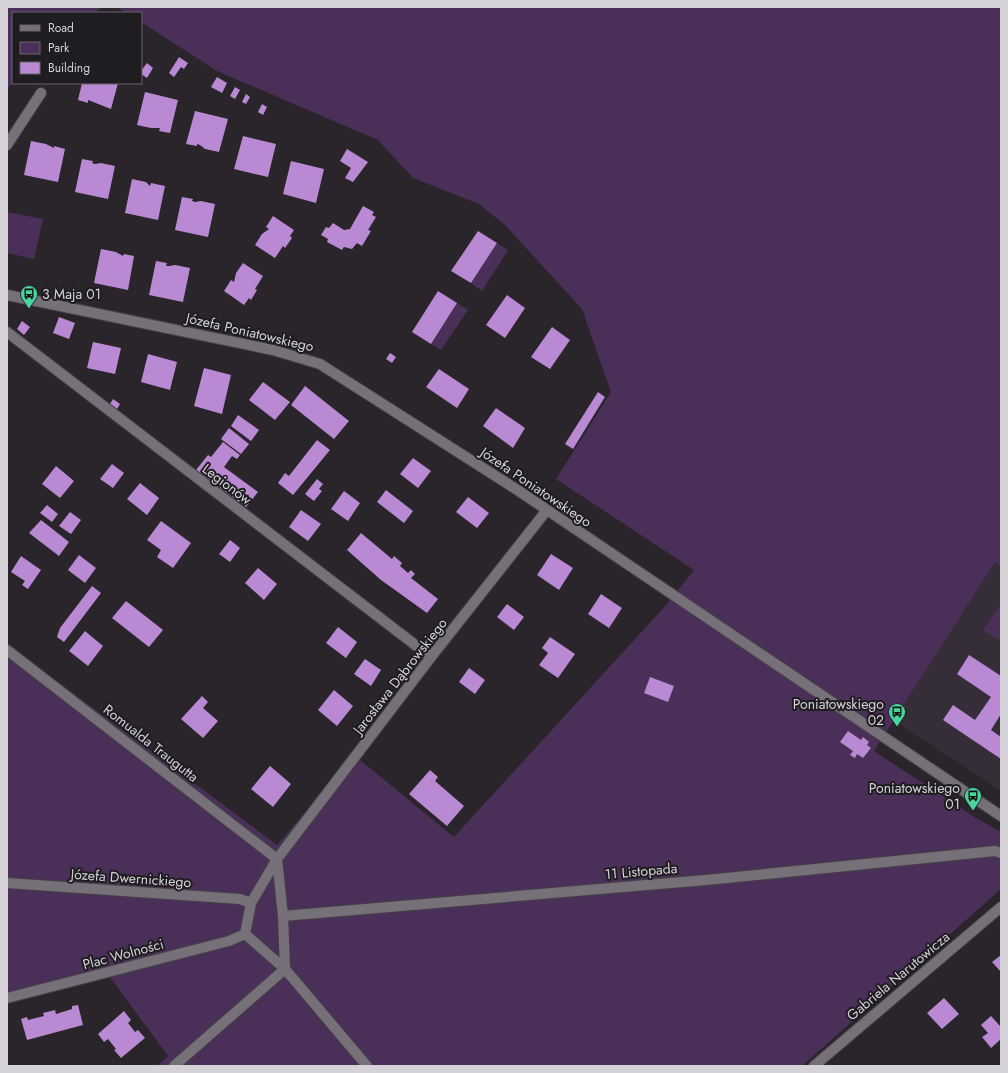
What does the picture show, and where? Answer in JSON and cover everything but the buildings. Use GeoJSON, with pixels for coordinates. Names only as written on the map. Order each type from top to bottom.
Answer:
{"type":"FeatureCollection","features":[{"type":"Feature","properties":{"kind":"street"},"geometry":{"type":"LineString","coordinates":[[7,145],[41,93]]}},
{"type":"Feature","properties":{"kind":"street","name":"Józefa Poniatowskiego"},"geometry":{"type":"LineString","coordinates":[[7,295],[265,349],[320,364],[547,510],[1001,816]]}},
{"type":"Feature","properties":{"kind":"street","name":"Legionów"},"geometry":{"type":"LineString","coordinates":[[7,332],[431,657]]}},
{"type":"Feature","properties":{"kind":"street","name":"Jarosława Dąbrowskiego"},"geometry":{"type":"LineString","coordinates":[[244,934],[251,903],[277,859],[431,657],[547,510]]}},
{"type":"Feature","properties":{"kind":"street","name":"Romualda Traugutta"},"geometry":{"type":"LineString","coordinates":[[7,650],[277,859]]}},
{"type":"Feature","properties":{"kind":"street","name":"11 Listopada"},"geometry":{"type":"LineString","coordinates":[[283,916],[706,880],[995,851],[1001,853]]}},
{"type":"Feature","properties":{"kind":"street"},"geometry":{"type":"LineString","coordinates":[[277,859],[283,916],[285,969]]}},
{"type":"Feature","properties":{"kind":"street","name":"Józefa Dwernickiego"},"geometry":{"type":"LineString","coordinates":[[7,883],[240,899],[251,903]]}},
{"type":"Feature","properties":{"kind":"street","name":"Gabriela Narutowicza"},"geometry":{"type":"LineString","coordinates":[[814,1066],[1001,907]]}},
{"type":"Feature","properties":{"kind":"street"},"geometry":{"type":"LineString","coordinates":[[244,934],[285,969],[367,1066]]}},
{"type":"Feature","properties":{"kind":"street","name":"Plac Wolności"},"geometry":{"type":"LineString","coordinates":[[7,998],[229,941],[244,934]]}},
{"type":"Feature","properties":{"kind":"street"},"geometry":{"type":"LineString","coordinates":[[174,1066],[285,969]]}},
{"type":"Feature","properties":{"kind":"shaded area"},"geometry":{"type":"Polygon","coordinates":[[[995,562],[1001,566],[1001,791],[892,719],[995,562]]]}},
{"type":"Feature","properties":{"kind":"green space"},"geometry":{"type":"Polygon","coordinates":[[[7,7],[102,7],[95,12],[12,12],[12,83],[7,90],[7,7]]]}},
{"type":"Feature","properties":{"kind":"green space"},"geometry":{"type":"Polygon","coordinates":[[[117,7],[1001,7],[1001,566],[995,562],[874,751],[976,818],[1001,832],[1001,889],[802,1066],[157,1066],[168,1056],[107,973],[7,998],[7,644],[277,845],[354,755],[454,837],[667,604],[694,570],[556,479],[611,392],[582,309],[505,225],[479,204],[413,178],[378,140],[217,71],[142,23],[142,12],[124,12],[117,7]]]}},
{"type":"Feature","properties":{"kind":"green space"},"geometry":{"type":"Polygon","coordinates":[[[7,212],[43,219],[34,259],[7,253],[7,212]]]}},
{"type":"Feature","properties":{"kind":"green space"},"geometry":{"type":"Polygon","coordinates":[[[497,243],[508,250],[482,291],[471,283],[497,243]]]}},
{"type":"Feature","properties":{"kind":"green space"},"geometry":{"type":"Polygon","coordinates":[[[457,303],[468,310],[441,350],[431,344],[457,303]]]}},
{"type":"Feature","properties":{"kind":"green space"},"geometry":{"type":"Polygon","coordinates":[[[1001,604],[1001,641],[983,630],[1001,604]]]}},
{"type":"Feature","properties":{"kind":"place","name":"3 Maja 01"},"geometry":{"type":"Point","coordinates":[29,309]}},
{"type":"Feature","properties":{"kind":"place","name":"Poniatowskiego 02"},"geometry":{"type":"Point","coordinates":[897,727]}},
{"type":"Feature","properties":{"kind":"place","name":"Poniatowskiego 01"},"geometry":{"type":"Point","coordinates":[973,811]}}]}
